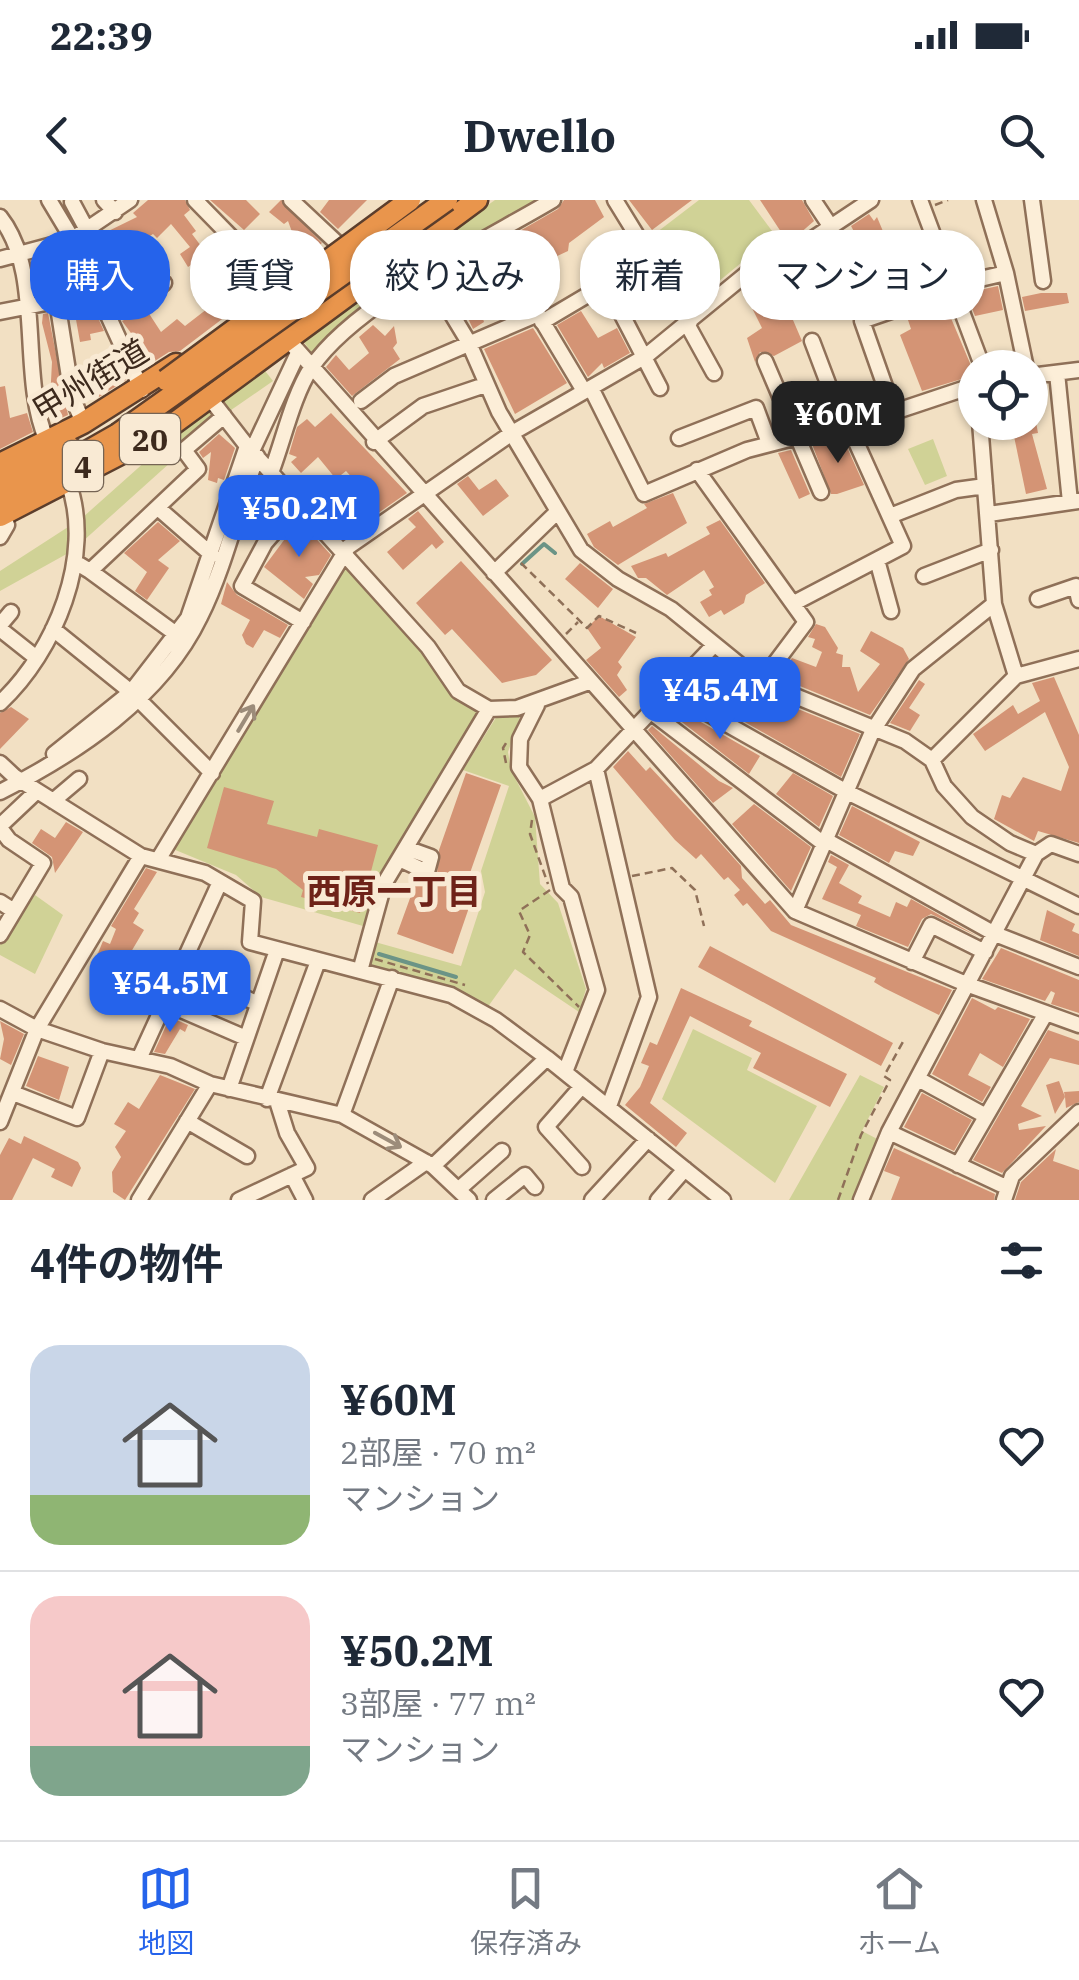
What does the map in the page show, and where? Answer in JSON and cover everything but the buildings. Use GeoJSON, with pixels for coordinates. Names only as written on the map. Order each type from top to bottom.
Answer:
{"type":"FeatureCollection","features":[{"type":"Feature","properties":{"kind":"highway","name":"甲州街道"},"geometry":{"type":"LineString","coordinates":[[330,249],[400,200]]}},
{"type":"Feature","properties":{"kind":"highway","name":"4"},"geometry":{"type":"LineString","coordinates":[[0,472],[127,406],[410,200]]}},
{"type":"Feature","properties":{"kind":"highway"},"geometry":{"type":"LineString","coordinates":[[166,380],[296,296],[431,200]]}},
{"type":"Feature","properties":{"kind":"highway"},"geometry":{"type":"LineString","coordinates":[[0,515],[144,418],[447,200]]}},
{"type":"Feature","properties":{"kind":"highway","name":"4"},"geometry":{"type":"LineString","coordinates":[[0,515],[164,420],[466,200]]}},
{"type":"Feature","properties":{"kind":"highway","name":"20"},"geometry":{"type":"LineString","coordinates":[[433,230],[477,200]]}},
{"type":"Feature","properties":{"kind":"highway","name":"20"},"geometry":{"type":"LineString","coordinates":[[0,515],[160,433],[292,345],[350,296]]}},
{"type":"Feature","properties":{"kind":"highway","name":"甲州街道"},"geometry":{"type":"LineString","coordinates":[[0,464],[142,390],[234,320]]}},
{"type":"Feature","properties":{"kind":"highway"},"geometry":{"type":"LineString","coordinates":[[0,483],[127,406]]}},
{"type":"Feature","properties":{"kind":"street"},"geometry":{"type":"LineString","coordinates":[[48,200],[65,230]]}},
{"type":"Feature","properties":{"kind":"street"},"geometry":{"type":"LineString","coordinates":[[72,202],[87,230],[109,206],[130,200]]}},
{"type":"Feature","properties":{"kind":"street"},"geometry":{"type":"LineString","coordinates":[[195,200],[224,230]]}},
{"type":"Feature","properties":{"kind":"street"},"geometry":{"type":"LineString","coordinates":[[291,200],[337,244]]}},
{"type":"Feature","properties":{"kind":"street"},"geometry":{"type":"LineString","coordinates":[[504,230],[553,200]]}},
{"type":"Feature","properties":{"kind":"street"},"geometry":{"type":"LineString","coordinates":[[614,200],[633,230]]}},
{"type":"Feature","properties":{"kind":"street"},"geometry":{"type":"LineString","coordinates":[[813,200],[831,227]]}},
{"type":"Feature","properties":{"kind":"street"},"geometry":{"type":"LineString","coordinates":[[158,860],[344,553],[512,433],[646,356],[774,252],[801,246],[871,200]]}},
{"type":"Feature","properties":{"kind":"street"},"geometry":{"type":"LineString","coordinates":[[984,200],[1006,273],[1022,350]]}},
{"type":"Feature","properties":{"kind":"street"},"geometry":{"type":"LineString","coordinates":[[1032,200],[1042,281]]}},
{"type":"Feature","properties":{"kind":"street"},"geometry":{"type":"LineString","coordinates":[[922,205],[932,230]]}},
{"type":"Feature","properties":{"kind":"street"},"geometry":{"type":"LineString","coordinates":[[0,217],[17,255],[27,306],[35,402],[47,441]]}},
{"type":"Feature","properties":{"kind":"street"},"geometry":{"type":"LineString","coordinates":[[0,259],[30,251]]}},
{"type":"Feature","properties":{"kind":"street"},"geometry":{"type":"LineString","coordinates":[[985,279],[1006,273]]}},
{"type":"Feature","properties":{"kind":"street"},"geometry":{"type":"LineString","coordinates":[[0,312],[30,306]]}},
{"type":"Feature","properties":{"kind":"street"},"geometry":{"type":"LineString","coordinates":[[60,320],[72,396],[83,423]]}},
{"type":"Feature","properties":{"kind":"street"},"geometry":{"type":"LineString","coordinates":[[110,320],[142,390]]}},
{"type":"Feature","properties":{"kind":"street"},"geometry":{"type":"LineString","coordinates":[[272,320],[374,442],[795,911],[966,984],[1079,1025]]}},
{"type":"Feature","properties":{"kind":"street"},"geometry":{"type":"LineString","coordinates":[[272,470],[311,369],[362,320]]}},
{"type":"Feature","properties":{"kind":"street"},"geometry":{"type":"LineString","coordinates":[[455,320],[556,513],[582,550],[618,579],[671,609],[761,682],[807,704],[876,726],[932,760],[944,786],[972,817],[1010,843],[1036,854]]}},
{"type":"Feature","properties":{"kind":"street"},"geometry":{"type":"LineString","coordinates":[[361,401],[394,376],[468,341],[534,320]]}},
{"type":"Feature","properties":{"kind":"street"},"geometry":{"type":"LineString","coordinates":[[541,320],[587,389],[644,494],[770,443],[894,412],[958,391]]}},
{"type":"Feature","properties":{"kind":"street"},"geometry":{"type":"LineString","coordinates":[[626,320],[660,388]]}},
{"type":"Feature","properties":{"kind":"street"},"geometry":{"type":"LineString","coordinates":[[687,320],[714,373]]}},
{"type":"Feature","properties":{"kind":"street"},"geometry":{"type":"LineString","coordinates":[[865,320],[894,412]]}},
{"type":"Feature","properties":{"kind":"street"},"geometry":{"type":"LineString","coordinates":[[966,320],[977,350]]}},
{"type":"Feature","properties":{"kind":"street"},"geometry":{"type":"LineString","coordinates":[[796,602],[904,546],[845,423],[812,341]]}},
{"type":"Feature","properties":{"kind":"street"},"geometry":{"type":"LineString","coordinates":[[134,695],[188,618],[292,345]]}},
{"type":"Feature","properties":{"kind":"street"},"geometry":{"type":"LineString","coordinates":[[765,360],[820,492]]}},
{"type":"Feature","properties":{"kind":"street"},"geometry":{"type":"LineString","coordinates":[[1048,373],[1079,370]]}},
{"type":"Feature","properties":{"kind":"street"},"geometry":{"type":"LineString","coordinates":[[989,514],[1075,502],[1056,372]]}},
{"type":"Feature","properties":{"kind":"street"},"geometry":{"type":"LineString","coordinates":[[374,442],[422,406],[486,385]]}},
{"type":"Feature","properties":{"kind":"street"},"geometry":{"type":"LineString","coordinates":[[210,397],[252,451],[428,647],[458,691],[489,709],[537,704],[590,682]]}},
{"type":"Feature","properties":{"kind":"street"},"geometry":{"type":"LineString","coordinates":[[680,438],[756,408],[770,443]]}},
{"type":"Feature","properties":{"kind":"street"},"geometry":{"type":"LineString","coordinates":[[90,571],[198,469],[184,450],[224,416]]}},
{"type":"Feature","properties":{"kind":"street"},"geometry":{"type":"LineString","coordinates":[[981,440],[994,604],[1016,676]]}},
{"type":"Feature","properties":{"kind":"street"},"geometry":{"type":"LineString","coordinates":[[0,792],[11,780],[69,755],[134,695],[201,616],[252,451]]}},
{"type":"Feature","properties":{"kind":"street"},"geometry":{"type":"LineString","coordinates":[[697,470],[796,602],[806,622],[761,682]]}},
{"type":"Feature","properties":{"kind":"street"},"geometry":{"type":"LineString","coordinates":[[3,693],[53,629],[75,562],[80,540],[68,482]]}},
{"type":"Feature","properties":{"kind":"street"},"geometry":{"type":"LineString","coordinates":[[890,516],[956,490],[985,486]]}},
{"type":"Feature","properties":{"kind":"street"},"geometry":{"type":"LineString","coordinates":[[299,504],[265,543],[242,586],[303,622]]}},
{"type":"Feature","properties":{"kind":"street"},"geometry":{"type":"LineString","coordinates":[[158,508],[212,554]]}},
{"type":"Feature","properties":{"kind":"street"},"geometry":{"type":"LineString","coordinates":[[494,573],[556,513]]}},
{"type":"Feature","properties":{"kind":"street"},"geometry":{"type":"LineString","coordinates":[[924,576],[991,550]]}},
{"type":"Feature","properties":{"kind":"street"},"geometry":{"type":"LineString","coordinates":[[877,560],[890,611]]}},
{"type":"Feature","properties":{"kind":"street"},"geometry":{"type":"LineString","coordinates":[[75,562],[176,634]]}},
{"type":"Feature","properties":{"kind":"street"},"geometry":{"type":"LineString","coordinates":[[1038,599],[1076,586],[1079,600]]}},
{"type":"Feature","properties":{"kind":"street"},"geometry":{"type":"LineString","coordinates":[[795,911],[876,726],[912,669],[994,604]]}},
{"type":"Feature","properties":{"kind":"street"},"geometry":{"type":"LineString","coordinates":[[11,612],[0,627],[34,656]]}},
{"type":"Feature","properties":{"kind":"street"},"geometry":{"type":"LineString","coordinates":[[53,629],[134,695],[212,773]]}},
{"type":"Feature","properties":{"kind":"street"},"geometry":{"type":"LineString","coordinates":[[540,799],[596,769],[714,645]]}},
{"type":"Feature","properties":{"kind":"street"},"geometry":{"type":"LineString","coordinates":[[932,760],[1016,676],[1079,659]]}},
{"type":"Feature","properties":{"kind":"street"},"geometry":{"type":"LineString","coordinates":[[670,692],[848,792],[1079,906]]}},
{"type":"Feature","properties":{"kind":"street"},"geometry":{"type":"LineString","coordinates":[[537,704],[518,753],[520,767],[540,799],[562,888],[570,897],[597,990],[565,1072]]}},
{"type":"Feature","properties":{"kind":"street"},"geometry":{"type":"LineString","coordinates":[[360,971],[384,884],[489,709]]}},
{"type":"Feature","properties":{"kind":"street"},"geometry":{"type":"LineString","coordinates":[[652,712],[825,842],[995,934],[1079,967]]}},
{"type":"Feature","properties":{"kind":"street"},"geometry":{"type":"LineString","coordinates":[[0,763],[11,780],[38,791],[141,856],[220,882],[253,901],[250,942],[451,995],[496,1020],[684,1169],[702,1194],[723,1200]]}},
{"type":"Feature","properties":{"kind":"street"},"geometry":{"type":"LineString","coordinates":[[596,769],[649,997],[609,1106]]}},
{"type":"Feature","properties":{"kind":"street"},"geometry":{"type":"LineString","coordinates":[[53,801],[79,779]]}},
{"type":"Feature","properties":{"kind":"street"},"geometry":{"type":"LineString","coordinates":[[0,935],[42,863],[0,827],[38,791]]}},
{"type":"Feature","properties":{"kind":"street"},"geometry":{"type":"LineString","coordinates":[[861,1200],[889,1132],[920,1080],[966,984],[1026,882],[1036,854],[1051,844],[1079,854]]}},
{"type":"Feature","properties":{"kind":"street"},"geometry":{"type":"LineString","coordinates":[[0,1122],[37,1029],[141,856]]}},
{"type":"Feature","properties":{"kind":"street"},"geometry":{"type":"LineString","coordinates":[[139,1059],[220,882]]}},
{"type":"Feature","properties":{"kind":"street"},"geometry":{"type":"LineString","coordinates":[[0,902],[14,910]]}},
{"type":"Feature","properties":{"kind":"street"},"geometry":{"type":"LineString","coordinates":[[912,962],[931,926],[985,952]]}},
{"type":"Feature","properties":{"kind":"street"},"geometry":{"type":"LineString","coordinates":[[229,1089],[276,950]]}},
{"type":"Feature","properties":{"kind":"street"},"geometry":{"type":"LineString","coordinates":[[239,1200],[307,1168],[272,1100],[318,961]]}},
{"type":"Feature","properties":{"kind":"street"},"geometry":{"type":"LineString","coordinates":[[209,981],[217,965]]}},
{"type":"Feature","properties":{"kind":"street"},"geometry":{"type":"LineString","coordinates":[[181,967],[258,1004]]}},
{"type":"Feature","properties":{"kind":"street"},"geometry":{"type":"LineString","coordinates":[[342,1115],[392,978]]}},
{"type":"Feature","properties":{"kind":"street"},"geometry":{"type":"LineString","coordinates":[[165,1003],[246,1038]]}},
{"type":"Feature","properties":{"kind":"street"},"geometry":{"type":"LineString","coordinates":[[0,1008],[37,1029],[170,1066],[210,1084],[342,1115],[430,1164],[464,1195],[502,1150]]}},
{"type":"Feature","properties":{"kind":"street"},"geometry":{"type":"LineString","coordinates":[[958,1165],[1046,1013]]}},
{"type":"Feature","properties":{"kind":"street"},"geometry":{"type":"LineString","coordinates":[[13,1094],[76,1118],[102,1050]]}},
{"type":"Feature","properties":{"kind":"street"},"geometry":{"type":"LineString","coordinates":[[372,1200],[430,1164],[548,1058]]}},
{"type":"Feature","properties":{"kind":"street"},"geometry":{"type":"LineString","coordinates":[[920,1080],[986,1116]]}},
{"type":"Feature","properties":{"kind":"street"},"geometry":{"type":"LineString","coordinates":[[139,1200],[210,1084]]}},
{"type":"Feature","properties":{"kind":"street"},"geometry":{"type":"LineString","coordinates":[[582,1086],[546,1128],[582,1167]]}},
{"type":"Feature","properties":{"kind":"street"},"geometry":{"type":"LineString","coordinates":[[889,1132],[958,1165],[1006,1194],[1012,1176],[1079,1112]]}},
{"type":"Feature","properties":{"kind":"street"},"geometry":{"type":"LineString","coordinates":[[187,1121],[247,1156]]}},
{"type":"Feature","properties":{"kind":"street"},"geometry":{"type":"LineString","coordinates":[[592,1200],[648,1139]]}},
{"type":"Feature","properties":{"kind":"street"},"geometry":{"type":"LineString","coordinates":[[658,1200],[684,1169]]}},
{"type":"Feature","properties":{"kind":"street"},"geometry":{"type":"LineString","coordinates":[[292,1175],[305,1200]]}},
{"type":"Feature","properties":{"kind":"street"},"geometry":{"type":"LineString","coordinates":[[494,1200],[525,1175],[535,1187]]}},
{"type":"Feature","properties":{"kind":"path"},"geometry":{"type":"LineString","coordinates":[[922,205],[948,200]]}},
{"type":"Feature","properties":{"kind":"path"},"geometry":{"type":"LineString","coordinates":[[513,555],[587,628],[599,616],[636,633]]}},
{"type":"Feature","properties":{"kind":"path"},"geometry":{"type":"LineString","coordinates":[[556,642],[579,621]]}},
{"type":"Feature","properties":{"kind":"path"},"geometry":{"type":"LineString","coordinates":[[532,814],[530,834],[550,889],[556,895]]}},
{"type":"Feature","properties":{"kind":"path"},"geometry":{"type":"LineString","coordinates":[[621,878],[672,868],[696,890],[704,926]]}},
{"type":"Feature","properties":{"kind":"path"},"geometry":{"type":"LineString","coordinates":[[550,889],[519,911],[530,935],[523,952],[582,1010],[586,1002]]}},
{"type":"Feature","properties":{"kind":"path"},"geometry":{"type":"LineString","coordinates":[[364,956],[465,985]]}},
{"type":"Feature","properties":{"kind":"path"},"geometry":{"type":"LineString","coordinates":[[838,1200],[860,1135],[890,1080],[884,1076],[904,1040]]}},
{"type":"Feature","properties":{"kind":"green space"},"geometry":{"type":"Polygon","coordinates":[[[495,200],[540,200],[495,230],[453,230],[495,200]]]}},
{"type":"Feature","properties":{"kind":"green space"},"geometry":{"type":"Polygon","coordinates":[[[699,200],[749,200],[771,230],[740,230],[740,264],[720,280],[720,230],[660,230],[699,200]]]}},
{"type":"Feature","properties":{"kind":"green space"},"geometry":{"type":"Polygon","coordinates":[[[350,303],[350,320],[361,320],[312,353],[301,338],[350,303]]]}},
{"type":"Feature","properties":{"kind":"green space"},"geometry":{"type":"Polygon","coordinates":[[[262,367],[273,381],[221,417],[72,551],[0,591],[0,571],[82,518],[174,436],[262,367]]]}},
{"type":"Feature","properties":{"kind":"green space"},"geometry":{"type":"Polygon","coordinates":[[[933,439],[947,476],[925,485],[908,449],[933,439]]]}},
{"type":"Feature","properties":{"kind":"green space"},"geometry":{"type":"Polygon","coordinates":[[[349,564],[479,711],[378,881],[363,926],[261,897],[236,875],[173,849],[341,569],[349,564]]]}},
{"type":"Feature","properties":{"kind":"green space"},"geometry":{"type":"Polygon","coordinates":[[[521,714],[508,752],[511,770],[535,817],[540,884],[558,903],[586,989],[579,1012],[515,969],[487,1008],[368,968],[375,942],[461,966],[485,892],[481,871],[509,786],[463,770],[497,716],[521,714]]]}},
{"type":"Feature","properties":{"kind":"green space"},"geometry":{"type":"Polygon","coordinates":[[[35,895],[63,915],[35,974],[0,955],[0,945],[35,895]]]}},
{"type":"Feature","properties":{"kind":"green space"},"geometry":{"type":"Polygon","coordinates":[[[693,1029],[752,1058],[747,1070],[817,1106],[775,1183],[662,1099],[693,1029]]]}},
{"type":"Feature","properties":{"kind":"green space"},"geometry":{"type":"Polygon","coordinates":[[[860,1075],[884,1087],[862,1131],[881,1141],[856,1200],[789,1200],[860,1075]]]}},
{"type":"Feature","properties":{"kind":"waterway"},"geometry":{"type":"LineString","coordinates":[[522,564],[544,544],[555,553]]}},
{"type":"Feature","properties":{"kind":"waterway"},"geometry":{"type":"LineString","coordinates":[[379,954],[456,977]]}},
{"type":"Feature","properties":{"kind":"district","name":"西原一丁目"},"geometry":{"type":"Point","coordinates":[394,891]}}]}
